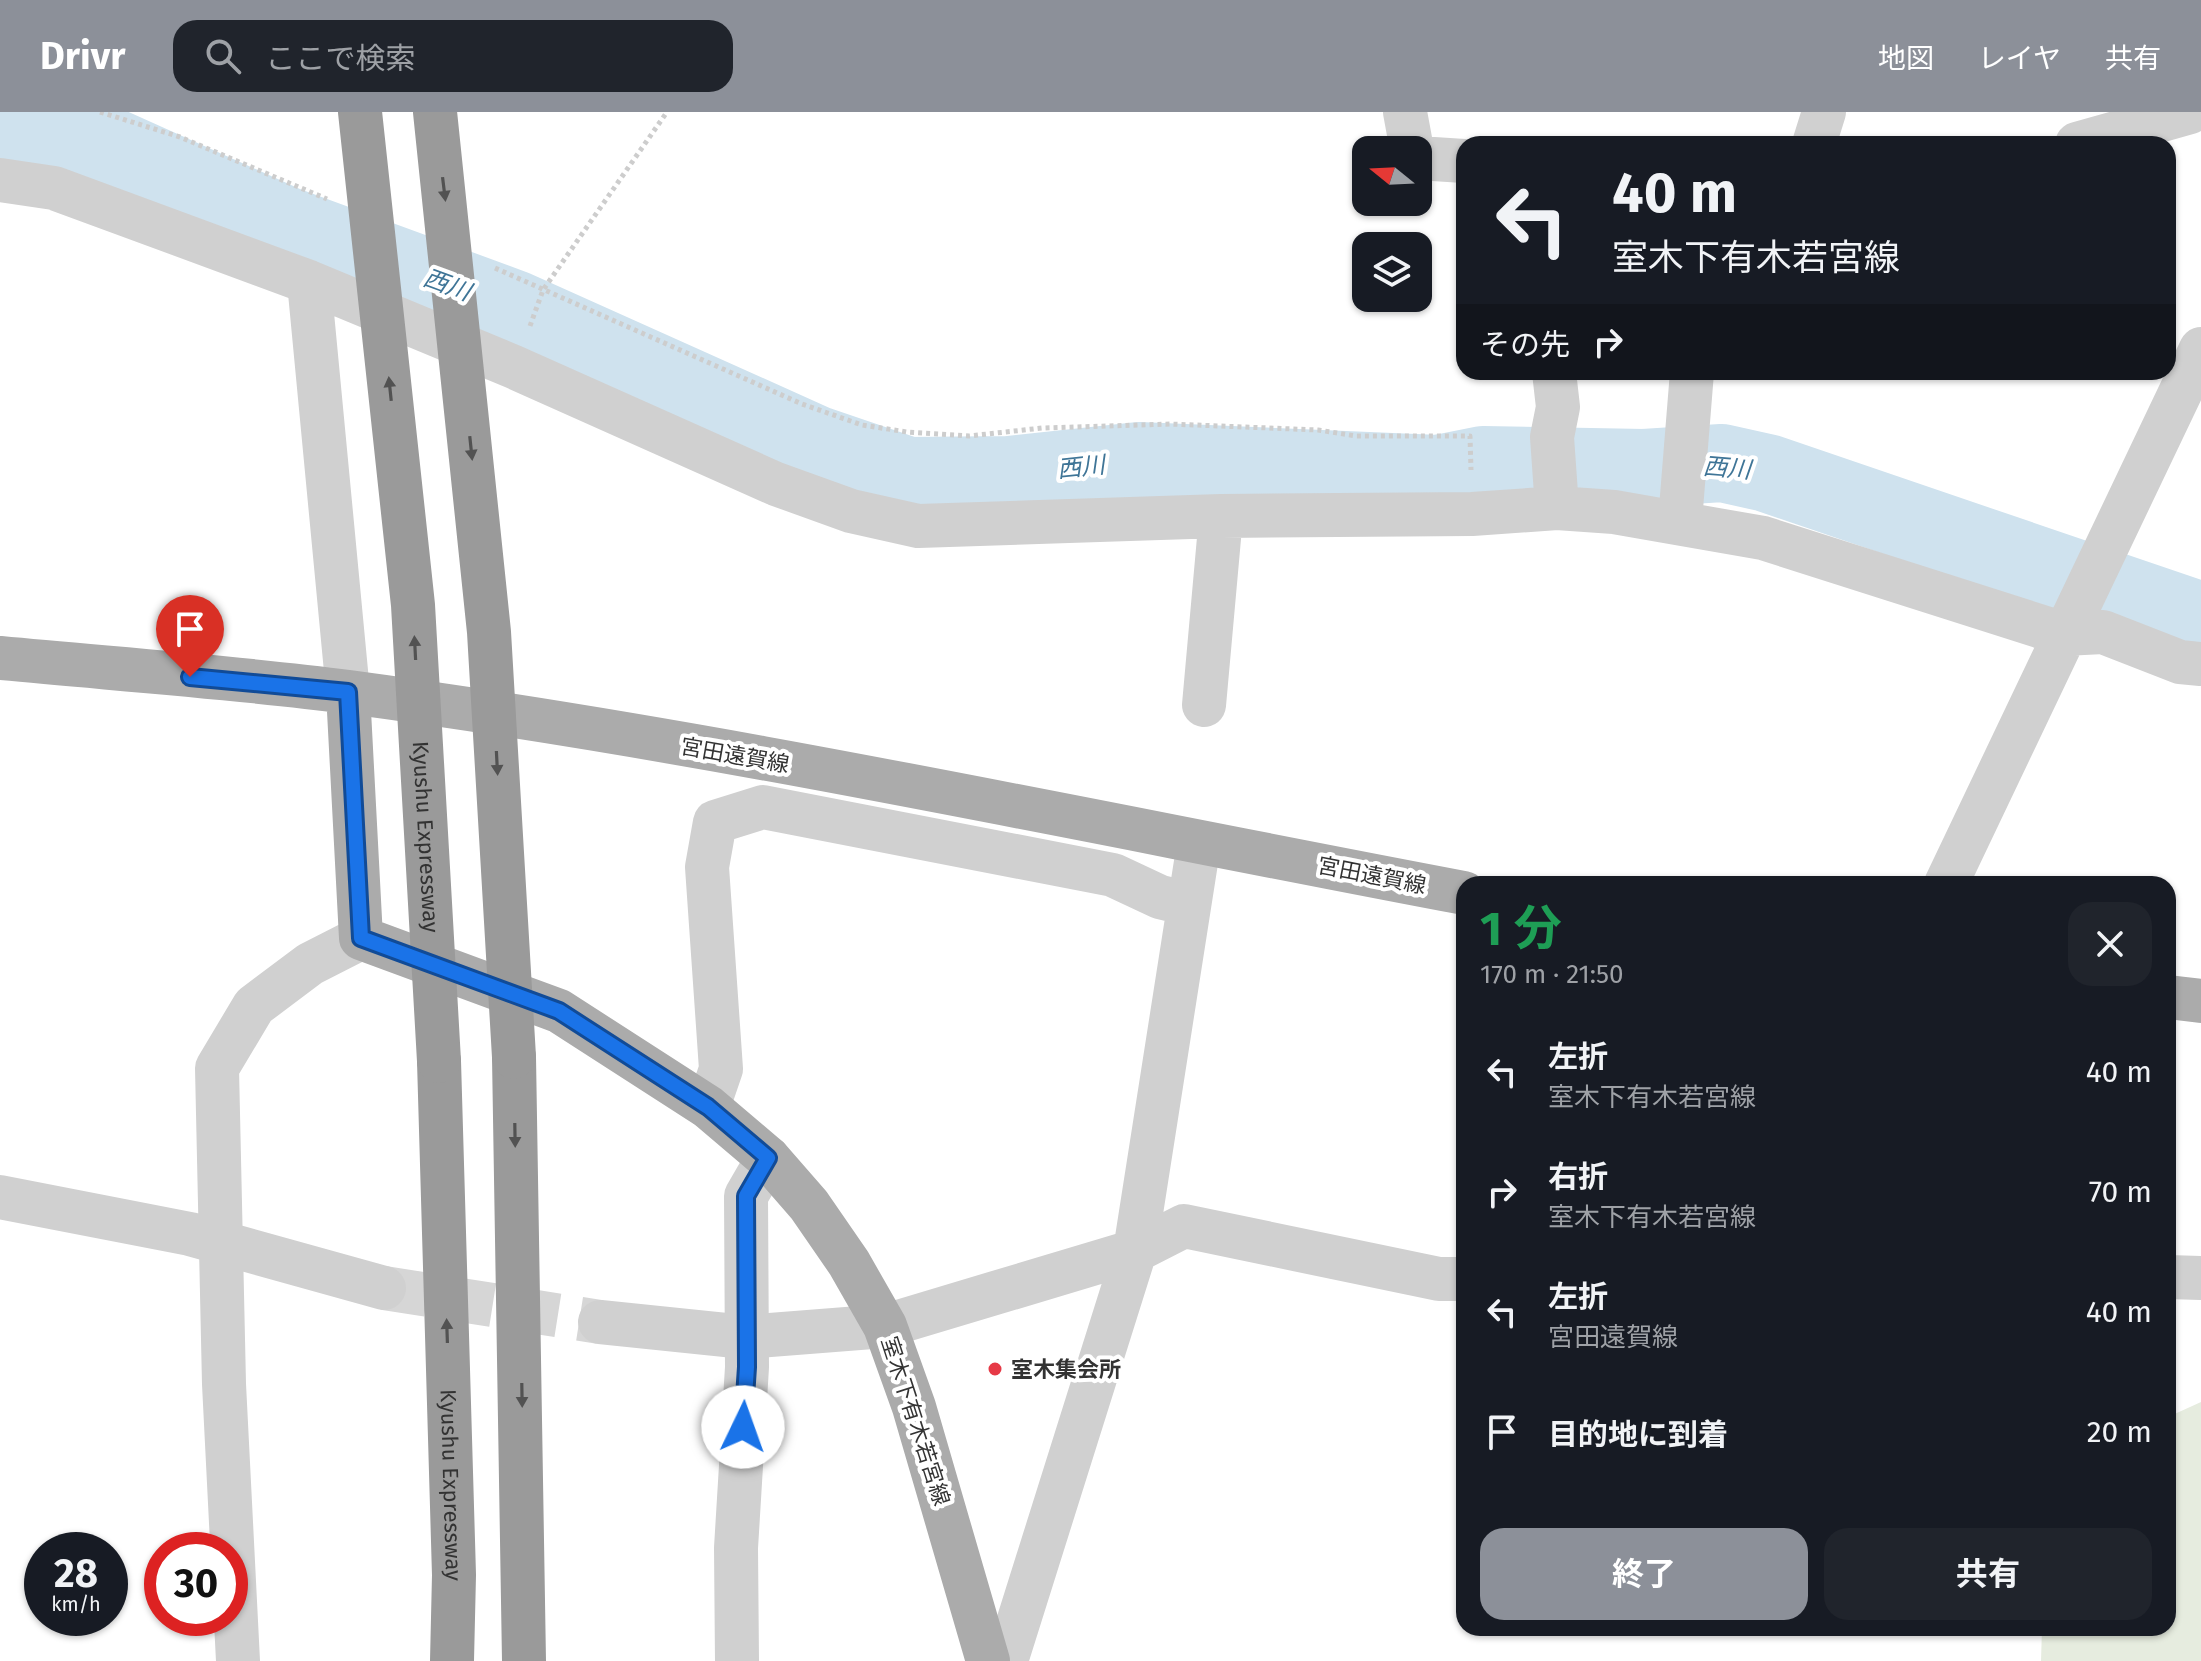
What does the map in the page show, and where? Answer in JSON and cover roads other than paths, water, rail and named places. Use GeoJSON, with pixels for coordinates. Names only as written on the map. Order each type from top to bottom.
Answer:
{"type":"FeatureCollection","features":[{"type":"Feature","properties":{"kind":"highway","name":"Kyushu Expressway"},"geometry":{"type":"LineString","coordinates":[[360,112],[413,605],[439,1061],[454,1575],[452,1661]]}},
{"type":"Feature","properties":{"kind":"highway"},"geometry":{"type":"LineString","coordinates":[[435,112],[489,632],[514,1057],[524,1661]]}},
{"type":"Feature","properties":{"kind":"main road","name":"宮田遠賀線"},"geometry":{"type":"LineString","coordinates":[[0,658],[348,692],[901,784],[1456,891]]}},
{"type":"Feature","properties":{"kind":"main road"},"geometry":{"type":"LineString","coordinates":[[348,692],[361,938]]}},
{"type":"Feature","properties":{"kind":"main road","name":"室木下有木若宮線"},"geometry":{"type":"LineString","coordinates":[[361,938],[559,1011],[708,1107],[768,1158],[809,1205],[849,1263],[885,1326],[914,1407],[988,1661]]}},
{"type":"Feature","properties":{"kind":"main road"},"geometry":{"type":"LineString","coordinates":[[2176,998],[2201,1001]]}},
{"type":"Feature","properties":{"kind":"street"},"geometry":{"type":"LineString","coordinates":[[1405,112],[1409,136]]}},
{"type":"Feature","properties":{"kind":"street"},"geometry":{"type":"LineString","coordinates":[[1816,136],[1824,112]]}},
{"type":"Feature","properties":{"kind":"street"},"geometry":{"type":"LineString","coordinates":[[2105,136],[2190,112]]}},
{"type":"Feature","properties":{"kind":"street"},"geometry":{"type":"LineString","coordinates":[[1432,159],[1456,160]]}},
{"type":"Feature","properties":{"kind":"street"},"geometry":{"type":"LineString","coordinates":[[0,180],[54,188],[309,282],[514,367],[776,484],[851,511],[918,526],[1221,516],[1472,514],[1557,508],[1680,521],[1763,538],[2064,634],[2103,632],[2180,662],[2201,664]]}},
{"type":"Feature","properties":{"kind":"street"},"geometry":{"type":"LineString","coordinates":[[309,282],[348,692]]}},
{"type":"Feature","properties":{"kind":"street"},"geometry":{"type":"LineString","coordinates":[[1950,876],[2201,349]]}},
{"type":"Feature","properties":{"kind":"street"},"geometry":{"type":"LineString","coordinates":[[1555,380],[1558,407],[1552,437],[1557,508]]}},
{"type":"Feature","properties":{"kind":"street"},"geometry":{"type":"LineString","coordinates":[[1680,521],[1691,380]]}},
{"type":"Feature","properties":{"kind":"street"},"geometry":{"type":"LineString","coordinates":[[1204,705],[1221,516]]}},
{"type":"Feature","properties":{"kind":"street"},"geometry":{"type":"LineString","coordinates":[[708,1107],[721,1069],[707,867],[715,822],[763,807],[1113,875],[1160,897],[1189,904]]}},
{"type":"Feature","properties":{"kind":"street"},"geometry":{"type":"LineString","coordinates":[[1006,1661],[1135,1251],[1199,843]]}},
{"type":"Feature","properties":{"kind":"street"},"geometry":{"type":"LineString","coordinates":[[238,1661],[220,1241],[217,1068],[254,1006],[310,964],[361,938]]}},
{"type":"Feature","properties":{"kind":"street"},"geometry":{"type":"LineString","coordinates":[[737,1661],[736,1548],[747,1367],[746,1196],[768,1158]]}},
{"type":"Feature","properties":{"kind":"street"},"geometry":{"type":"LineString","coordinates":[[0,1197],[220,1241],[384,1288]]}},
{"type":"Feature","properties":{"kind":"street"},"geometry":{"type":"LineString","coordinates":[[600,1322],[745,1337],[885,1326],[1135,1251],[1184,1226],[1439,1279],[1456,1279]]}},
{"type":"Feature","properties":{"kind":"street"},"geometry":{"type":"LineString","coordinates":[[2176,1277],[2201,1278]]}},
{"type":"Feature","properties":{"kind":"waterway","name":"西川"},"geometry":{"type":"LineString","coordinates":[[0,136],[107,145],[285,225],[514,309],[817,445],[908,476],[1009,475],[1139,461],[1438,474],[1483,465],[1644,468],[1722,463],[1767,473],[2201,621]]}},
{"type":"Feature","properties":{"kind":"tunnel"},"geometry":{"type":"LineString","coordinates":[[384,1288],[600,1322]]}},
{"type":"Feature","properties":{"kind":"place","name":"室木集会所"},"geometry":{"type":"Point","coordinates":[995,1369]}}]}
